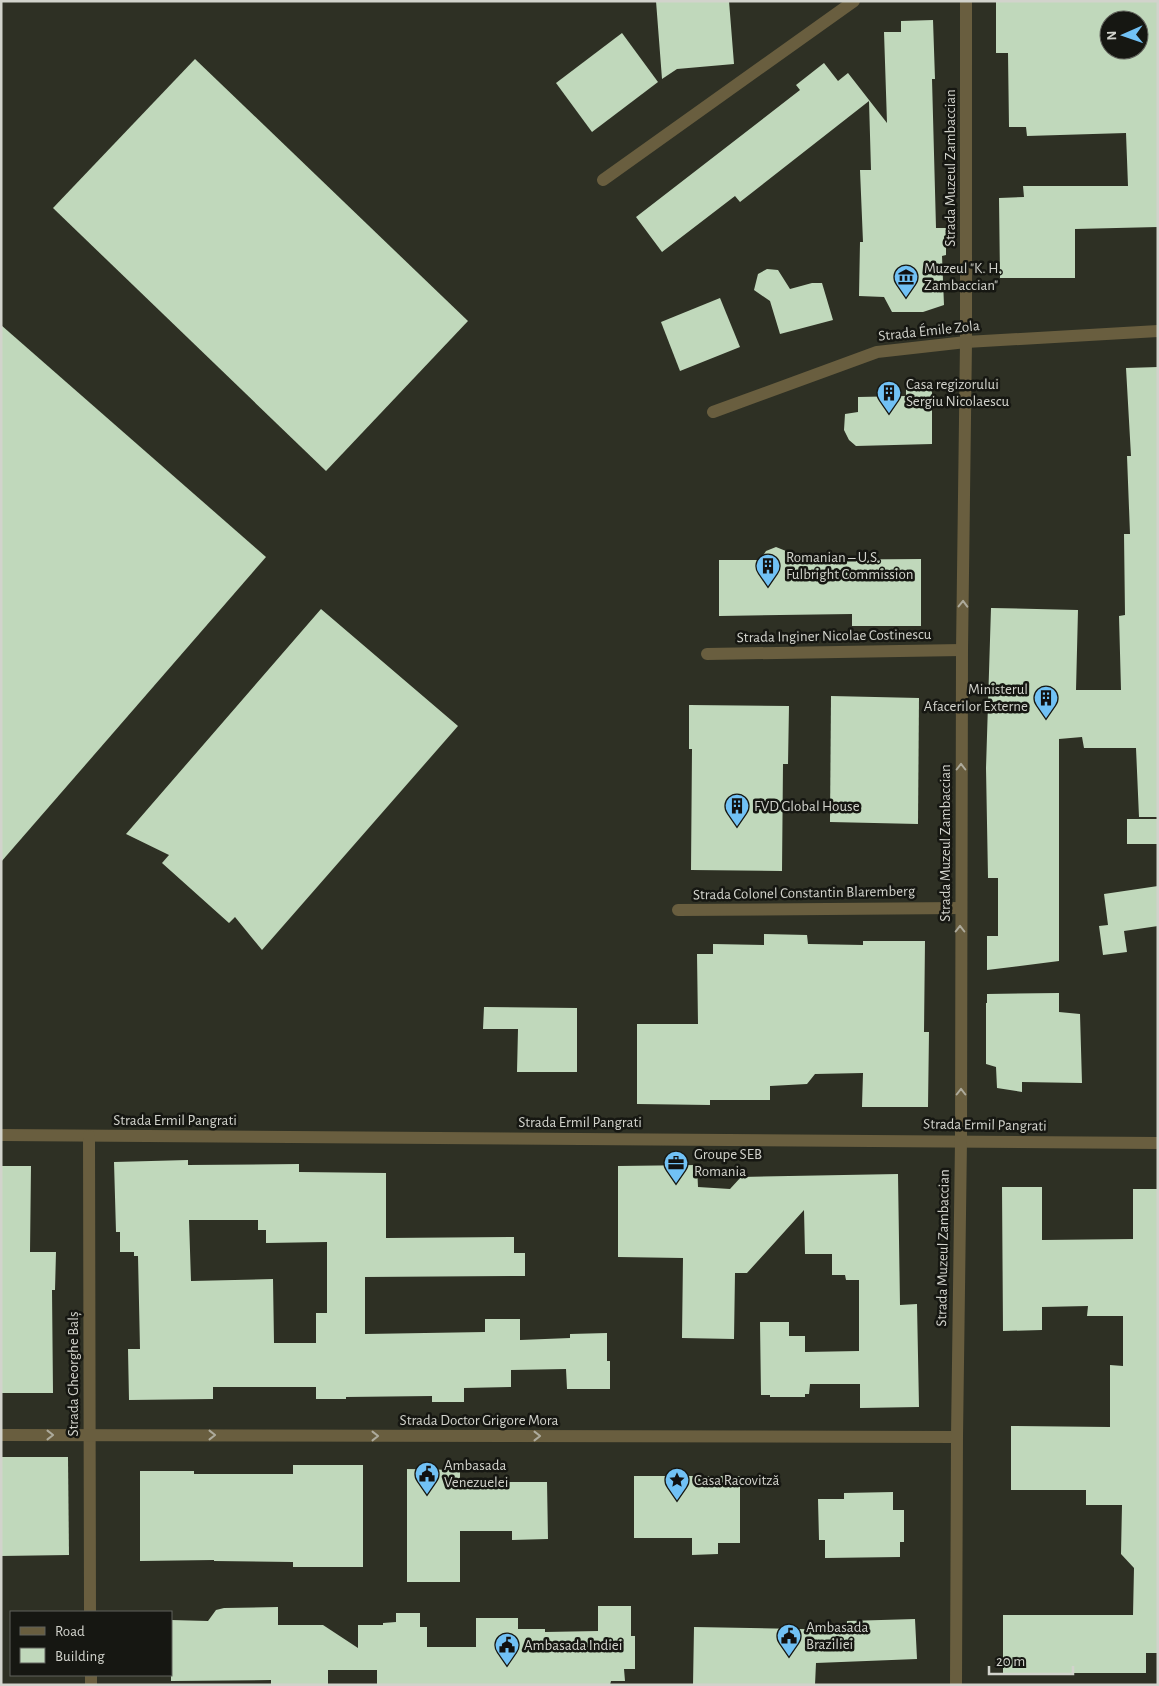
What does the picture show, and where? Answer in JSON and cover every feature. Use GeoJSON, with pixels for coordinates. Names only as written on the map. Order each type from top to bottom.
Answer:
{"type":"FeatureCollection","features":[{"type":"Feature","properties":{"kind":"street"},"geometry":{"type":"LineString","coordinates":[[603,180],[854,1]]}},
{"type":"Feature","properties":{"kind":"street","name":"Strada Muzeul Zambaccian"},"geometry":{"type":"LineString","coordinates":[[956,1685],[960,908],[966,342],[966,1]]}},
{"type":"Feature","properties":{"kind":"street","name":"Strada Émile Zola"},"geometry":{"type":"LineString","coordinates":[[713,412],[877,352],[966,342],[1158,331]]}},
{"type":"Feature","properties":{"kind":"street","name":"Strada Inginer Nicolae Costinescu"},"geometry":{"type":"LineString","coordinates":[[707,654],[962,650]]}},
{"type":"Feature","properties":{"kind":"street","name":"Strada Colonel Constantin Blaremberg"},"geometry":{"type":"LineString","coordinates":[[678,910],[960,908]]}},
{"type":"Feature","properties":{"kind":"street","name":"Strada Ermil Pangrati"},"geometry":{"type":"LineString","coordinates":[[1,1135],[960,1140],[1158,1143]]}},
{"type":"Feature","properties":{"kind":"street","name":"Strada Gheorghe Balș"},"geometry":{"type":"LineString","coordinates":[[89,1136],[90,1611]]}},
{"type":"Feature","properties":{"kind":"street","name":"Strada Doctor Grigore Mora"},"geometry":{"type":"LineString","coordinates":[[1,1435],[957,1437]]}},
{"type":"Feature","properties":{"kind":"building"},"geometry":{"type":"Polygon","coordinates":[[[656,1],[729,1],[734,64],[677,69],[662,79],[656,1]]]}},
{"type":"Feature","properties":{"kind":"building"},"geometry":{"type":"Polygon","coordinates":[[[996,1],[1158,1],[1158,227],[1075,229],[1075,278],[1000,278],[999,198],[1024,197],[1023,186],[1128,186],[1126,133],[1027,136],[1026,127],[1009,127],[1008,53],[996,53],[996,1]]]}},
{"type":"Feature","properties":{"kind":"building"},"geometry":{"type":"Polygon","coordinates":[[[933,20],[935,79],[932,79],[936,228],[946,228],[946,255],[942,256],[944,305],[923,312],[892,312],[884,297],[859,296],[860,242],[863,242],[860,170],[871,170],[869,101],[740,202],[735,196],[662,252],[636,217],[800,90],[796,85],[824,63],[838,81],[848,73],[887,123],[884,32],[901,32],[901,21],[933,20]]]}},
{"type":"Feature","properties":{"kind":"building"},"geometry":{"type":"Polygon","coordinates":[[[622,33],[658,82],[592,132],[556,83],[622,33]]]}},
{"type":"Feature","properties":{"kind":"building"},"geometry":{"type":"Polygon","coordinates":[[[195,59],[468,321],[326,471],[53,208],[195,59]]]}},
{"type":"Feature","properties":{"kind":"building"},"geometry":{"type":"Polygon","coordinates":[[[767,269],[778,270],[790,289],[812,283],[822,283],[833,320],[780,334],[770,301],[754,290],[758,274],[767,269]]]}},
{"type":"Feature","properties":{"kind":"building"},"geometry":{"type":"Polygon","coordinates":[[[720,298],[740,347],[680,371],[661,322],[720,298]]]}},
{"type":"Feature","properties":{"kind":"building"},"geometry":{"type":"Polygon","coordinates":[[[1,325],[266,557],[1,862],[1,325]]]}},
{"type":"Feature","properties":{"kind":"building"},"geometry":{"type":"Polygon","coordinates":[[[1158,367],[1158,817],[1139,817],[1136,748],[1084,748],[1082,737],[1059,739],[1059,961],[987,970],[987,936],[998,936],[998,878],[988,878],[986,768],[991,608],[1078,610],[1076,690],[1121,690],[1119,616],[1125,615],[1124,534],[1130,534],[1127,456],[1131,456],[1126,368],[1158,367]]]}},
{"type":"Feature","properties":{"kind":"building","name":"Casa regizorului Sergiu Nicolaescu"},"geometry":{"type":"Polygon","coordinates":[[[906,386],[932,386],[932,444],[856,446],[849,440],[844,430],[845,414],[858,412],[858,397],[906,396],[906,386]]]}},
{"type":"Feature","properties":{"kind":"building"},"geometry":{"type":"Polygon","coordinates":[[[776,547],[786,551],[791,560],[921,559],[921,626],[852,626],[852,614],[719,616],[719,560],[760,560],[766,551],[776,547]]]}},
{"type":"Feature","properties":{"kind":"building"},"geometry":{"type":"Polygon","coordinates":[[[321,609],[458,726],[262,950],[235,917],[229,923],[162,863],[169,855],[126,834],[321,609]]]}},
{"type":"Feature","properties":{"kind":"building"},"geometry":{"type":"Polygon","coordinates":[[[831,696],[919,698],[918,824],[830,822],[831,696]]]}},
{"type":"Feature","properties":{"kind":"building"},"geometry":{"type":"Polygon","coordinates":[[[689,705],[789,706],[788,764],[783,764],[782,871],[691,870],[692,749],[689,749],[689,705]]]}},
{"type":"Feature","properties":{"kind":"building"},"geometry":{"type":"Polygon","coordinates":[[[1127,819],[1158,819],[1158,844],[1127,844],[1127,819]]]}},
{"type":"Feature","properties":{"kind":"building"},"geometry":{"type":"Polygon","coordinates":[[[1158,886],[1158,926],[1124,931],[1127,952],[1103,955],[1099,926],[1108,925],[1104,894],[1158,886]]]}},
{"type":"Feature","properties":{"kind":"building"},"geometry":{"type":"Polygon","coordinates":[[[764,934],[807,935],[808,944],[863,945],[863,941],[925,941],[924,1032],[929,1032],[928,1107],[862,1107],[863,1073],[815,1074],[807,1084],[770,1086],[770,1100],[710,1100],[710,1105],[637,1104],[637,1024],[698,1024],[697,954],[713,954],[713,944],[764,945],[764,934]]]}},
{"type":"Feature","properties":{"kind":"building"},"geometry":{"type":"Polygon","coordinates":[[[1059,993],[1059,1012],[1080,1014],[1082,1083],[1022,1082],[1022,1092],[997,1088],[996,1067],[986,1064],[987,994],[1059,993]]]}},
{"type":"Feature","properties":{"kind":"building"},"geometry":{"type":"Polygon","coordinates":[[[484,1007],[577,1008],[577,1072],[517,1072],[518,1029],[483,1029],[484,1007]]]}},
{"type":"Feature","properties":{"kind":"building"},"geometry":{"type":"Polygon","coordinates":[[[188,1160],[188,1165],[299,1164],[299,1172],[386,1173],[386,1238],[514,1237],[514,1253],[525,1253],[525,1276],[365,1277],[365,1334],[485,1332],[485,1319],[520,1319],[520,1340],[570,1338],[570,1334],[607,1333],[610,1389],[567,1389],[566,1369],[511,1370],[511,1387],[464,1388],[464,1402],[432,1402],[432,1396],[316,1399],[316,1387],[213,1387],[213,1399],[129,1400],[128,1349],[140,1349],[138,1256],[134,1256],[134,1252],[120,1252],[120,1232],[116,1232],[114,1162],[188,1160]],[[189,1220],[191,1281],[273,1279],[274,1343],[316,1343],[316,1313],[327,1313],[327,1242],[266,1243],[266,1230],[258,1230],[258,1220],[189,1220]]]}},
{"type":"Feature","properties":{"kind":"building"},"geometry":{"type":"Polygon","coordinates":[[[697,1165],[698,1187],[730,1189],[741,1177],[898,1174],[900,1305],[917,1304],[919,1407],[860,1408],[860,1384],[810,1384],[809,1394],[805,1394],[805,1397],[770,1397],[770,1395],[761,1395],[760,1322],[789,1322],[789,1336],[805,1336],[805,1352],[859,1351],[859,1280],[846,1280],[845,1275],[832,1275],[832,1254],[805,1254],[804,1210],[747,1273],[735,1273],[734,1339],[682,1338],[683,1258],[618,1257],[618,1166],[697,1165]]]}},
{"type":"Feature","properties":{"kind":"building"},"geometry":{"type":"Polygon","coordinates":[[[1,1166],[31,1166],[30,1252],[56,1252],[55,1290],[52,1290],[53,1393],[1,1393],[1,1166]]]}},
{"type":"Feature","properties":{"kind":"building"},"geometry":{"type":"Polygon","coordinates":[[[1002,1187],[1042,1187],[1042,1240],[1133,1239],[1133,1189],[1158,1189],[1158,1653],[1146,1653],[1146,1673],[1003,1673],[1003,1615],[1133,1615],[1134,1568],[1121,1554],[1122,1505],[1086,1505],[1086,1490],[1011,1490],[1011,1426],[1110,1427],[1110,1365],[1123,1366],[1123,1316],[1087,1316],[1088,1306],[1042,1307],[1042,1330],[1003,1331],[1002,1187]]]}},
{"type":"Feature","properties":{"kind":"building"},"geometry":{"type":"Polygon","coordinates":[[[1,1457],[68,1457],[69,1555],[1,1556],[1,1457]]]}},
{"type":"Feature","properties":{"kind":"building"},"geometry":{"type":"Polygon","coordinates":[[[293,1465],[363,1465],[363,1567],[293,1567],[293,1562],[140,1561],[140,1471],[194,1471],[194,1474],[293,1474],[293,1465]]]}},
{"type":"Feature","properties":{"kind":"building"},"geometry":{"type":"Polygon","coordinates":[[[407,1469],[460,1470],[460,1482],[547,1482],[548,1539],[512,1540],[512,1531],[460,1531],[460,1582],[407,1582],[407,1469]]]}},
{"type":"Feature","properties":{"kind":"building"},"geometry":{"type":"Polygon","coordinates":[[[634,1476],[740,1476],[740,1543],[718,1543],[718,1554],[692,1555],[692,1538],[634,1538],[634,1476]]]}},
{"type":"Feature","properties":{"kind":"building"},"geometry":{"type":"Polygon","coordinates":[[[893,1492],[893,1510],[904,1510],[904,1542],[900,1542],[900,1557],[825,1558],[825,1540],[819,1540],[818,1499],[844,1499],[844,1493],[893,1492]]]}},
{"type":"Feature","properties":{"kind":"building"},"geometry":{"type":"Polygon","coordinates":[[[598,1606],[631,1606],[631,1636],[635,1636],[635,1669],[624,1669],[625,1681],[611,1681],[610,1685],[377,1685],[377,1670],[328,1670],[328,1685],[271,1685],[271,1680],[171,1681],[172,1620],[208,1621],[216,1610],[224,1608],[278,1607],[278,1625],[323,1625],[358,1648],[358,1625],[383,1625],[383,1623],[396,1622],[396,1613],[420,1613],[420,1627],[427,1627],[427,1647],[476,1647],[476,1618],[518,1618],[518,1629],[545,1629],[545,1632],[598,1631],[598,1606]]]}},
{"type":"Feature","properties":{"kind":"building"},"geometry":{"type":"Polygon","coordinates":[[[915,1619],[917,1659],[816,1663],[815,1685],[693,1685],[694,1627],[847,1630],[847,1621],[915,1619]]]}},
{"type":"Feature","properties":{"kind":"place","name":"Muzeul \"K. H. Zambaccian\""},"geometry":{"type":"Point","coordinates":[906,298]}},
{"type":"Feature","properties":{"kind":"place","name":"Casa regizorului Sergiu Nicolaescu"},"geometry":{"type":"Point","coordinates":[889,414]}},
{"type":"Feature","properties":{"kind":"place","name":"Romanian – U.S. Fulbright Commission"},"geometry":{"type":"Point","coordinates":[768,587]}},
{"type":"Feature","properties":{"kind":"place","name":"Ministerul Afacerilor Externe"},"geometry":{"type":"Point","coordinates":[1046,719]}},
{"type":"Feature","properties":{"kind":"place","name":"FVD Global House"},"geometry":{"type":"Point","coordinates":[737,827]}},
{"type":"Feature","properties":{"kind":"place","name":"Groupe SEB Romania"},"geometry":{"type":"Point","coordinates":[676,1184]}},
{"type":"Feature","properties":{"kind":"place","name":"Ambasada Venezuelei"},"geometry":{"type":"Point","coordinates":[427,1495]}},
{"type":"Feature","properties":{"kind":"place","name":"Casa Racovitză"},"geometry":{"type":"Point","coordinates":[677,1501]}},
{"type":"Feature","properties":{"kind":"place","name":"Ambasada Braziliei"},"geometry":{"type":"Point","coordinates":[789,1657]}},
{"type":"Feature","properties":{"kind":"place","name":"Ambasada Indiei"},"geometry":{"type":"Point","coordinates":[507,1666]}}]}
